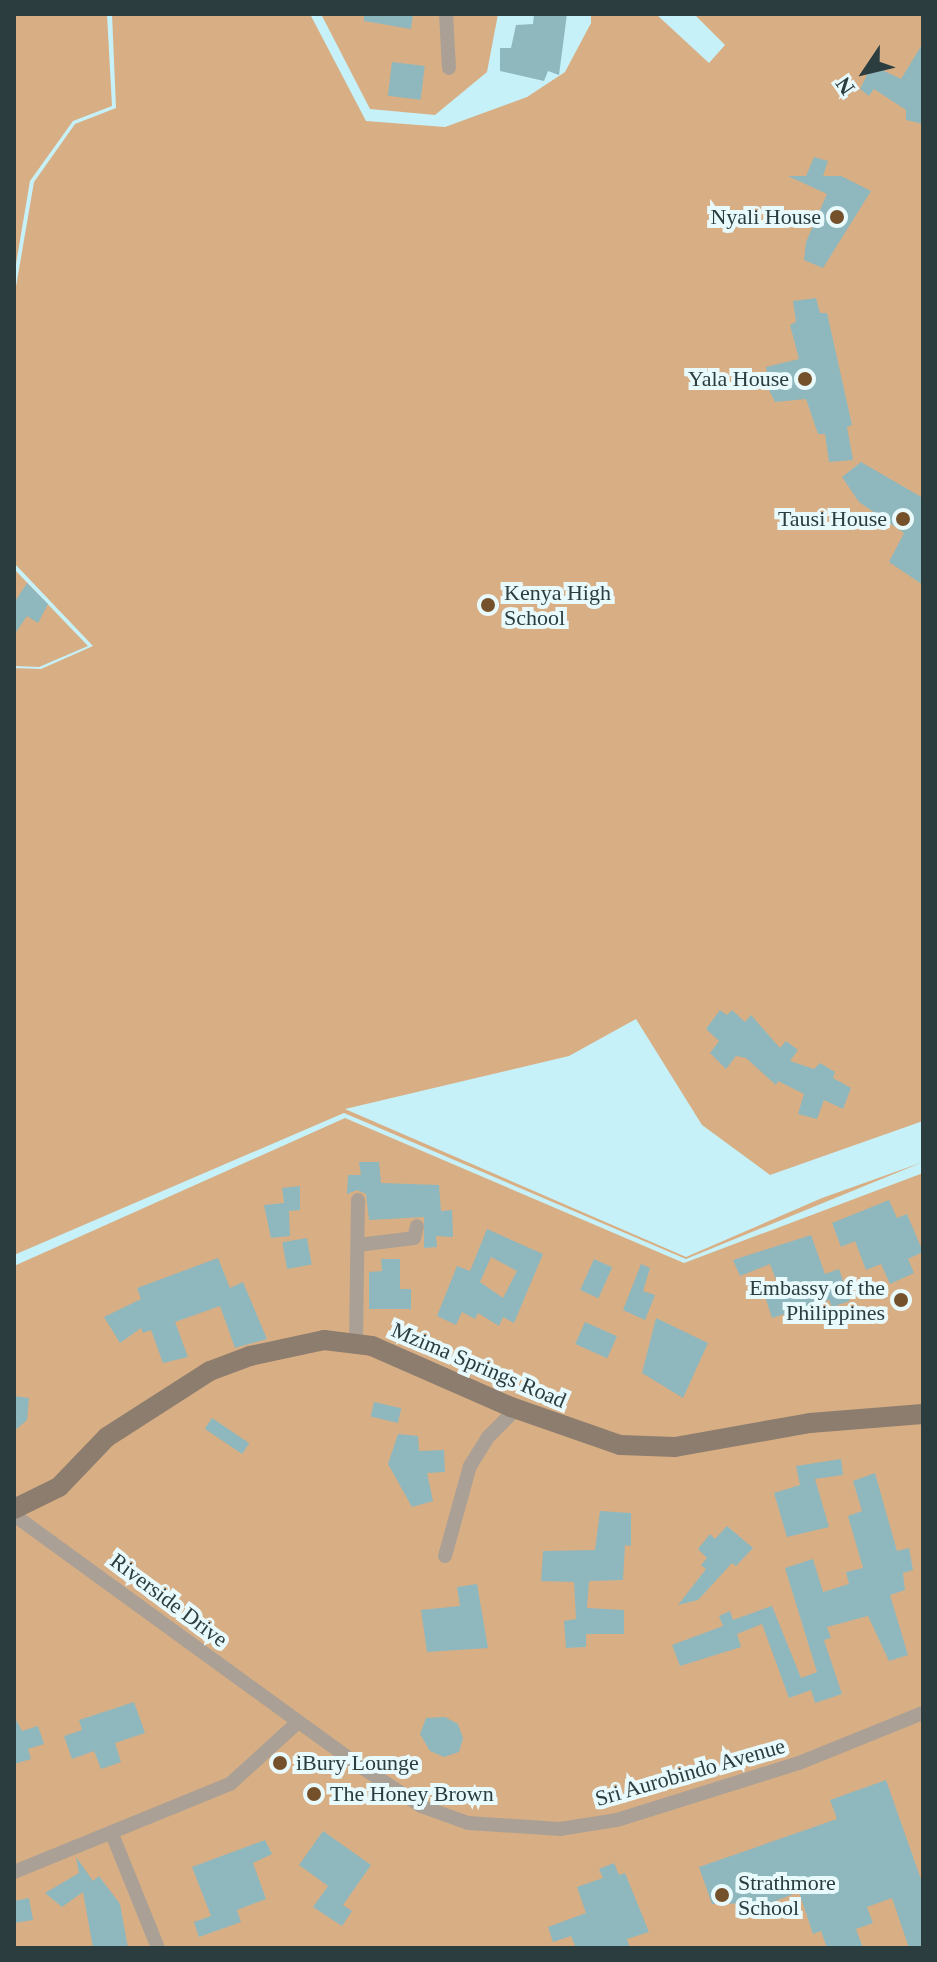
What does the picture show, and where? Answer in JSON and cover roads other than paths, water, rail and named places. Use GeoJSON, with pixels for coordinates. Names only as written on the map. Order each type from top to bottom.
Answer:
{"type":"FeatureCollection","features":[{"type":"Feature","properties":{"kind":"street"},"geometry":{"type":"LineString","coordinates":[[446,14],[449,68]]}},
{"type":"Feature","properties":{"kind":"street"},"geometry":{"type":"LineString","coordinates":[[356,1342],[358,1200]]}},
{"type":"Feature","properties":{"kind":"street"},"geometry":{"type":"LineString","coordinates":[[358,1245],[414,1238],[417,1226]]}},
{"type":"Feature","properties":{"kind":"street","name":"Mzima Springs Road"},"geometry":{"type":"LineString","coordinates":[[14,1509],[59,1487],[107,1437],[210,1371],[250,1356],[324,1340],[356,1342],[406,1358],[516,1409],[584,1436],[650,1448],[810,1423],[923,1414]]}},
{"type":"Feature","properties":{"kind":"street"},"geometry":{"type":"LineString","coordinates":[[445,1556],[470,1466],[488,1437],[516,1409]]}},
{"type":"Feature","properties":{"kind":"street","name":"Riverside Drive"},"geometry":{"type":"LineString","coordinates":[[14,1515],[297,1723]]}},
{"type":"Feature","properties":{"kind":"street","name":"Sri Aurobindo Avenue"},"geometry":{"type":"LineString","coordinates":[[297,1723],[421,1806],[468,1823],[560,1829],[617,1820],[799,1763],[923,1713]]}},
{"type":"Feature","properties":{"kind":"street"},"geometry":{"type":"LineString","coordinates":[[14,1872],[230,1784],[297,1723]]}},
{"type":"Feature","properties":{"kind":"street"},"geometry":{"type":"LineString","coordinates":[[112,1834],[158,1948]]}},
{"type":"Feature","properties":{"kind":"place","name":"Nyali House"},"geometry":{"type":"Point","coordinates":[837,217]}},
{"type":"Feature","properties":{"kind":"place","name":"Yala House"},"geometry":{"type":"Point","coordinates":[805,379]}},
{"type":"Feature","properties":{"kind":"place","name":"Tausi House"},"geometry":{"type":"Point","coordinates":[903,519]}},
{"type":"Feature","properties":{"kind":"place","name":"Kenya High School"},"geometry":{"type":"Point","coordinates":[488,605]}},
{"type":"Feature","properties":{"kind":"place","name":"Embassy of the Philippines"},"geometry":{"type":"Point","coordinates":[901,1300]}},
{"type":"Feature","properties":{"kind":"place","name":"iBury Lounge"},"geometry":{"type":"Point","coordinates":[280,1763]}},
{"type":"Feature","properties":{"kind":"place","name":"The Honey Brown"},"geometry":{"type":"Point","coordinates":[314,1794]}},
{"type":"Feature","properties":{"kind":"place","name":"Strathmore School"},"geometry":{"type":"Point","coordinates":[722,1895]}}]}
